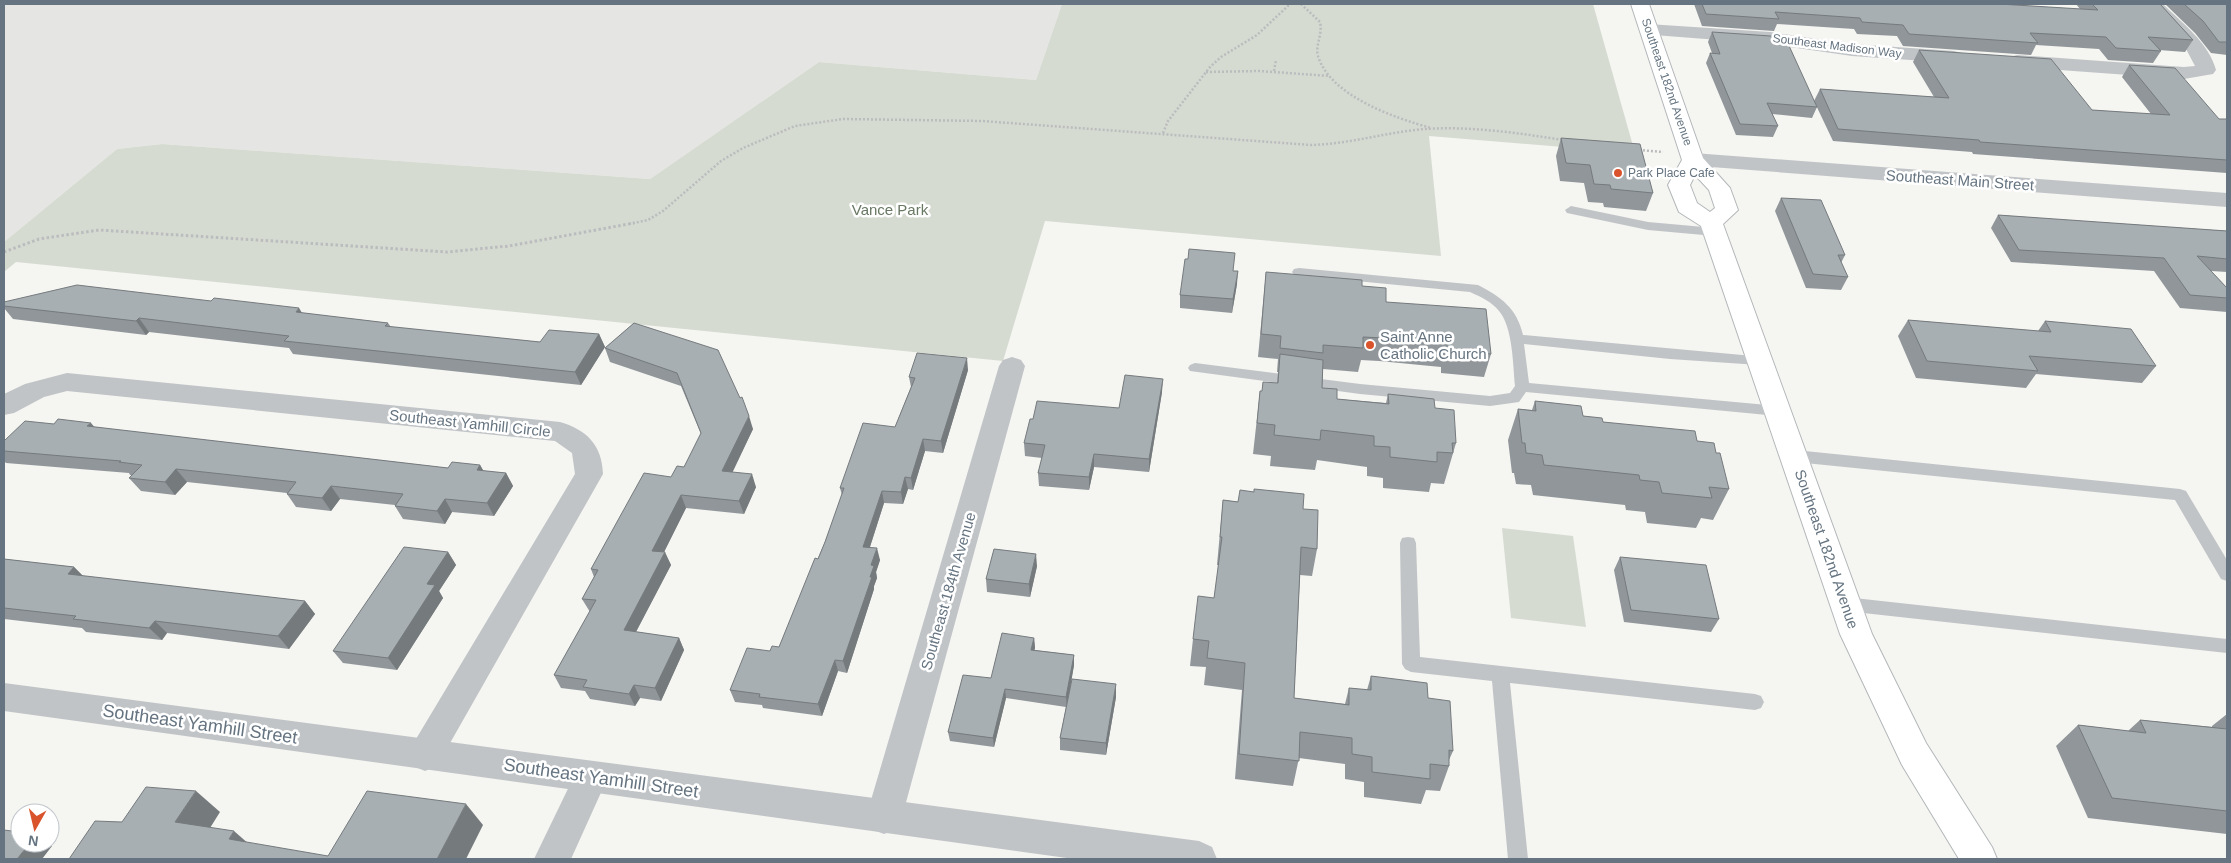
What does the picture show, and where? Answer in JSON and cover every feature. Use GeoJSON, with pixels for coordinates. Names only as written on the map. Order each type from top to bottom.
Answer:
{"type":"FeatureCollection","features":[{"type":"Feature","properties":{"kind":"main road","name":"Southeast 182nd Avenue"},"geometry":{"type":"LineString","coordinates":[[1640,4],[1692,157],[1719,188],[1727,210],[1713,227]]}},
{"type":"Feature","properties":{"kind":"main road","name":"Southeast 182nd Avenue"},"geometry":{"type":"LineString","coordinates":[[1692,157],[1679,185],[1687,207],[1713,227],[1856,634],[1883,694],[1914,754],[1979,859]]}},
{"type":"Feature","properties":{"kind":"street"},"geometry":{"type":"LineString","coordinates":[[2002,60],[2184,73],[2206,70],[2206,64],[2199,53],[2153,4]]}},
{"type":"Feature","properties":{"kind":"street","name":"Southeast Madison Way"},"geometry":{"type":"LineString","coordinates":[[1648,30],[1770,38],[1852,50],[1974,58]]}},
{"type":"Feature","properties":{"kind":"street","name":"Southeast Main Street"},"geometry":{"type":"LineString","coordinates":[[1692,157],[2227,200]]}},
{"type":"Feature","properties":{"kind":"street","name":"Southeast 184th Avenue"},"geometry":{"type":"LineString","coordinates":[[884,817],[1012,366]]}},
{"type":"Feature","properties":{"kind":"street","name":"Southeast Yamhill Circle"},"geometry":{"type":"LineString","coordinates":[[4,406],[14,399],[38,388],[67,382],[560,432],[578,441],[589,455],[589,474],[425,754]]}},
{"type":"Feature","properties":{"kind":"street","name":"Southeast Yamhill Street"},"geometry":{"type":"LineString","coordinates":[[4,697],[1199,859]]}},
{"type":"Feature","properties":{"kind":"street"},"geometry":{"type":"LineString","coordinates":[[552,859],[591,777]]}},
{"type":"Feature","properties":{"kind":"lane"},"geometry":{"type":"LineString","coordinates":[[1571,210],[1648,226],[1713,227]]}},
{"type":"Feature","properties":{"kind":"lane"},"geometry":{"type":"LineString","coordinates":[[1195,368],[1360,389],[1490,401],[1514,398],[1522,387],[1516,339],[1509,313],[1493,299],[1473,288],[1299,272]]}},
{"type":"Feature","properties":{"kind":"lane"},"geometry":{"type":"LineString","coordinates":[[1516,339],[1670,354],[1759,360]]}},
{"type":"Feature","properties":{"kind":"lane"},"geometry":{"type":"LineString","coordinates":[[1522,387],[1778,411]]}},
{"type":"Feature","properties":{"kind":"lane"},"geometry":{"type":"LineString","coordinates":[[1794,456],[2180,495],[2227,572]]}},
{"type":"Feature","properties":{"kind":"lane"},"geometry":{"type":"LineString","coordinates":[[1408,543],[1411,664],[1755,702]]}},
{"type":"Feature","properties":{"kind":"lane"},"geometry":{"type":"LineString","coordinates":[[1845,604],[2227,646]]}},
{"type":"Feature","properties":{"kind":"lane"},"geometry":{"type":"LineString","coordinates":[[1500,675],[1518,859]]}},
{"type":"Feature","properties":{"kind":"path"},"geometry":{"type":"LineString","coordinates":[[1163,133],[1168,121],[1206,72],[1221,57],[1257,36],[1290,4]]}},
{"type":"Feature","properties":{"kind":"path"},"geometry":{"type":"LineString","coordinates":[[1301,4],[1319,18],[1318,55],[1322,65],[1331,76],[1356,98],[1370,106],[1409,122],[1436,129]]}},
{"type":"Feature","properties":{"kind":"path"},"geometry":{"type":"LineString","coordinates":[[1274,71],[1276,60]]}},
{"type":"Feature","properties":{"kind":"path"},"geometry":{"type":"LineString","coordinates":[[1206,72],[1274,71],[1331,76]]}},
{"type":"Feature","properties":{"kind":"path"},"geometry":{"type":"LineString","coordinates":[[4,252],[30,241],[50,236],[106,230],[447,252],[509,246],[594,232],[648,220],[663,211],[733,153],[784,129],[822,121],[859,118],[948,119],[1318,145],[1340,144],[1397,133],[1436,129],[1485,130],[1565,140]]}},
{"type":"Feature","properties":{"kind":"path"},"geometry":{"type":"LineString","coordinates":[[1638,150],[1692,157]]}},
{"type":"Feature","properties":{"kind":"shaded area"},"geometry":{"type":"Polygon","coordinates":[[[4,4],[1062,4],[1036,80],[819,62],[650,179],[162,144],[117,149],[4,242],[4,4]]]}},
{"type":"Feature","properties":{"kind":"green space","name":"Vance Park"},"geometry":{"type":"Polygon","coordinates":[[[1062,4],[1593,4],[1635,153],[1429,136],[1441,256],[1045,221],[1003,361],[16,262],[4,272],[4,242],[117,149],[162,144],[650,179],[819,62],[1036,80],[1062,4]]]}},
{"type":"Feature","properties":{"kind":"green space"},"geometry":{"type":"Polygon","coordinates":[[[1502,528],[1573,536],[1586,627],[1511,618],[1502,528]]]}},
{"type":"Feature","properties":{"kind":"building"},"geometry":{"type":"Polygon","coordinates":[[[1702,4],[1999,4],[2098,10],[2092,4],[2160,4],[2193,40],[2148,37],[2161,51],[2116,48],[2106,37],[2030,33],[2038,43],[1909,34],[1903,25],[1862,22],[1860,18],[1775,12],[1779,19],[1706,14],[1702,4]]]}},
{"type":"Feature","properties":{"kind":"building"},"geometry":{"type":"Polygon","coordinates":[[[2184,4],[2227,4],[2227,42],[2219,42],[2203,21],[2184,4]]]}},
{"type":"Feature","properties":{"kind":"building"},"geometry":{"type":"Polygon","coordinates":[[[1712,32],[1785,37],[1817,107],[1767,103],[1778,126],[1740,124],[1710,53],[1720,54],[1712,32]]]}},
{"type":"Feature","properties":{"kind":"building"},"geometry":{"type":"Polygon","coordinates":[[[1919,50],[2051,59],[2092,110],[2170,115],[2129,65],[2175,68],[2219,119],[2227,119],[2227,160],[1980,142],[1979,140],[1838,129],[1820,89],[1949,98],[1919,50]]]}},
{"type":"Feature","properties":{"kind":"building"},"geometry":{"type":"Polygon","coordinates":[[[1561,138],[1640,144],[1653,193],[1611,189],[1610,185],[1594,184],[1590,165],[1566,163],[1561,138]]]}},
{"type":"Feature","properties":{"kind":"building"},"geometry":{"type":"Polygon","coordinates":[[[1781,198],[1821,200],[1845,255],[1838,255],[1848,277],[1813,274],[1781,198]]]}},
{"type":"Feature","properties":{"kind":"building"},"geometry":{"type":"Polygon","coordinates":[[[1998,215],[2227,231],[2227,259],[2197,256],[2227,288],[2227,298],[2190,295],[2164,258],[2019,250],[1998,215]]]}},
{"type":"Feature","properties":{"kind":"building"},"geometry":{"type":"Polygon","coordinates":[[[1189,249],[1235,253],[1233,271],[1238,271],[1233,299],[1180,295],[1185,259],[1188,259],[1189,249]]]}},
{"type":"Feature","properties":{"kind":"building"},"geometry":{"type":"Polygon","coordinates":[[[1266,272],[1362,280],[1362,286],[1386,288],[1386,302],[1486,309],[1491,354],[1447,350],[1447,343],[1363,337],[1363,348],[1323,345],[1323,353],[1280,348],[1281,336],[1261,334],[1266,272]]]}},
{"type":"Feature","properties":{"kind":"building"},"geometry":{"type":"Polygon","coordinates":[[[77,285],[211,301],[214,298],[299,308],[296,312],[388,323],[385,326],[540,342],[549,330],[599,334],[575,372],[284,341],[289,336],[139,318],[136,321],[4,306],[4,302],[77,285]]]}},
{"type":"Feature","properties":{"kind":"building"},"geometry":{"type":"Polygon","coordinates":[[[1908,320],[2051,332],[2045,321],[2131,329],[2156,366],[2029,356],[2038,371],[1927,361],[1908,320]]]}},
{"type":"Feature","properties":{"kind":"building"},"geometry":{"type":"Polygon","coordinates":[[[634,323],[718,350],[740,398],[742,397],[749,416],[722,471],[752,474],[739,501],[681,495],[652,551],[665,552],[624,630],[679,638],[655,688],[634,685],[629,694],[583,687],[587,680],[554,675],[596,600],[582,599],[598,570],[591,569],[644,473],[671,477],[677,466],[684,467],[701,433],[677,373],[605,348],[634,323]]]}},
{"type":"Feature","properties":{"kind":"building"},"geometry":{"type":"Polygon","coordinates":[[[917,353],[967,358],[941,441],[923,439],[911,478],[905,477],[901,492],[882,491],[863,547],[877,548],[871,565],[874,566],[870,577],[872,577],[843,661],[835,660],[818,704],[759,697],[760,694],[730,690],[747,648],[770,651],[772,646],[779,647],[815,558],[818,559],[825,542],[844,488],[840,488],[863,423],[895,427],[915,378],[909,377],[917,353]]]}},
{"type":"Feature","properties":{"kind":"building"},"geometry":{"type":"Polygon","coordinates":[[[1280,354],[1323,360],[1322,388],[1337,389],[1337,399],[1389,404],[1388,394],[1434,399],[1435,408],[1454,410],[1456,443],[1452,443],[1453,453],[1437,452],[1437,462],[1390,457],[1390,447],[1374,446],[1374,436],[1321,430],[1320,440],[1274,435],[1275,425],[1257,423],[1260,391],[1262,391],[1263,382],[1278,383],[1280,354]]]}},
{"type":"Feature","properties":{"kind":"building"},"geometry":{"type":"Polygon","coordinates":[[[1125,375],[1163,379],[1149,459],[1094,454],[1089,477],[1038,473],[1045,445],[1024,443],[1030,419],[1033,419],[1037,401],[1119,408],[1125,375]]]}},
{"type":"Feature","properties":{"kind":"building"},"geometry":{"type":"Polygon","coordinates":[[[1535,401],[1581,406],[1583,416],[1602,418],[1603,422],[1695,431],[1697,441],[1714,443],[1716,453],[1720,453],[1729,489],[1709,487],[1712,498],[1662,493],[1659,482],[1640,480],[1639,475],[1544,465],[1542,455],[1526,453],[1525,443],[1522,443],[1518,409],[1536,411],[1535,401]]]}},
{"type":"Feature","properties":{"kind":"building"},"geometry":{"type":"Polygon","coordinates":[[[58,419],[91,423],[87,426],[448,468],[452,462],[480,465],[477,470],[506,473],[487,503],[445,499],[437,511],[395,506],[403,494],[331,486],[322,498],[287,494],[296,482],[176,469],[165,482],[129,478],[142,465],[119,462],[121,461],[4,451],[4,441],[25,421],[54,424],[58,419]]]}},
{"type":"Feature","properties":{"kind":"building"},"geometry":{"type":"Polygon","coordinates":[[[1254,489],[1304,494],[1303,509],[1318,510],[1317,549],[1301,547],[1294,698],[1349,705],[1349,688],[1371,690],[1371,676],[1427,683],[1428,698],[1450,701],[1453,751],[1449,750],[1449,766],[1430,764],[1430,779],[1372,772],[1372,757],[1352,754],[1352,738],[1300,732],[1299,761],[1239,754],[1245,663],[1207,658],[1209,641],[1193,639],[1198,596],[1214,598],[1222,537],[1220,537],[1223,500],[1238,502],[1240,490],[1254,492],[1254,489]]]}},
{"type":"Feature","properties":{"kind":"building"},"geometry":{"type":"Polygon","coordinates":[[[404,547],[448,552],[427,584],[435,585],[388,658],[333,651],[404,547]]]}},
{"type":"Feature","properties":{"kind":"building"},"geometry":{"type":"Polygon","coordinates":[[[994,549],[1036,554],[1029,584],[986,579],[994,549]]]}},
{"type":"Feature","properties":{"kind":"building"},"geometry":{"type":"Polygon","coordinates":[[[1620,557],[1706,565],[1719,619],[1631,610],[1620,557]]]}},
{"type":"Feature","properties":{"kind":"building"},"geometry":{"type":"Polygon","coordinates":[[[4,559],[74,567],[68,574],[305,601],[278,636],[155,621],[149,628],[73,619],[76,616],[4,608],[4,559]]]}},
{"type":"Feature","properties":{"kind":"building"},"geometry":{"type":"Polygon","coordinates":[[[1002,633],[1034,638],[1031,650],[1074,655],[1066,697],[1005,689],[993,738],[948,732],[963,675],[991,678],[1002,633]]]}},
{"type":"Feature","properties":{"kind":"building"},"geometry":{"type":"Polygon","coordinates":[[[1072,679],[1116,684],[1106,743],[1060,738],[1072,679]]]}},
{"type":"Feature","properties":{"kind":"building"},"geometry":{"type":"Polygon","coordinates":[[[2140,720],[2227,729],[2227,811],[2112,798],[2078,725],[2146,733],[2140,720]]]}},
{"type":"Feature","properties":{"kind":"building"},"geometry":{"type":"Polygon","coordinates":[[[146,787],[196,791],[175,822],[234,831],[229,839],[328,856],[367,791],[466,804],[437,859],[69,859],[95,821],[122,822],[146,787]]]}},
{"type":"Feature","properties":{"kind":"building"},"geometry":{"type":"Polygon","coordinates":[[[4,830],[10,831],[10,853],[22,853],[17,859],[4,859],[4,830]]]}},
{"type":"Feature","properties":{"kind":"place","name":"Park Place Cafe"},"geometry":{"type":"Point","coordinates":[1618,173]}},
{"type":"Feature","properties":{"kind":"place","name":"Saint Anne Catholic Church"},"geometry":{"type":"Point","coordinates":[1370,345]}}]}
